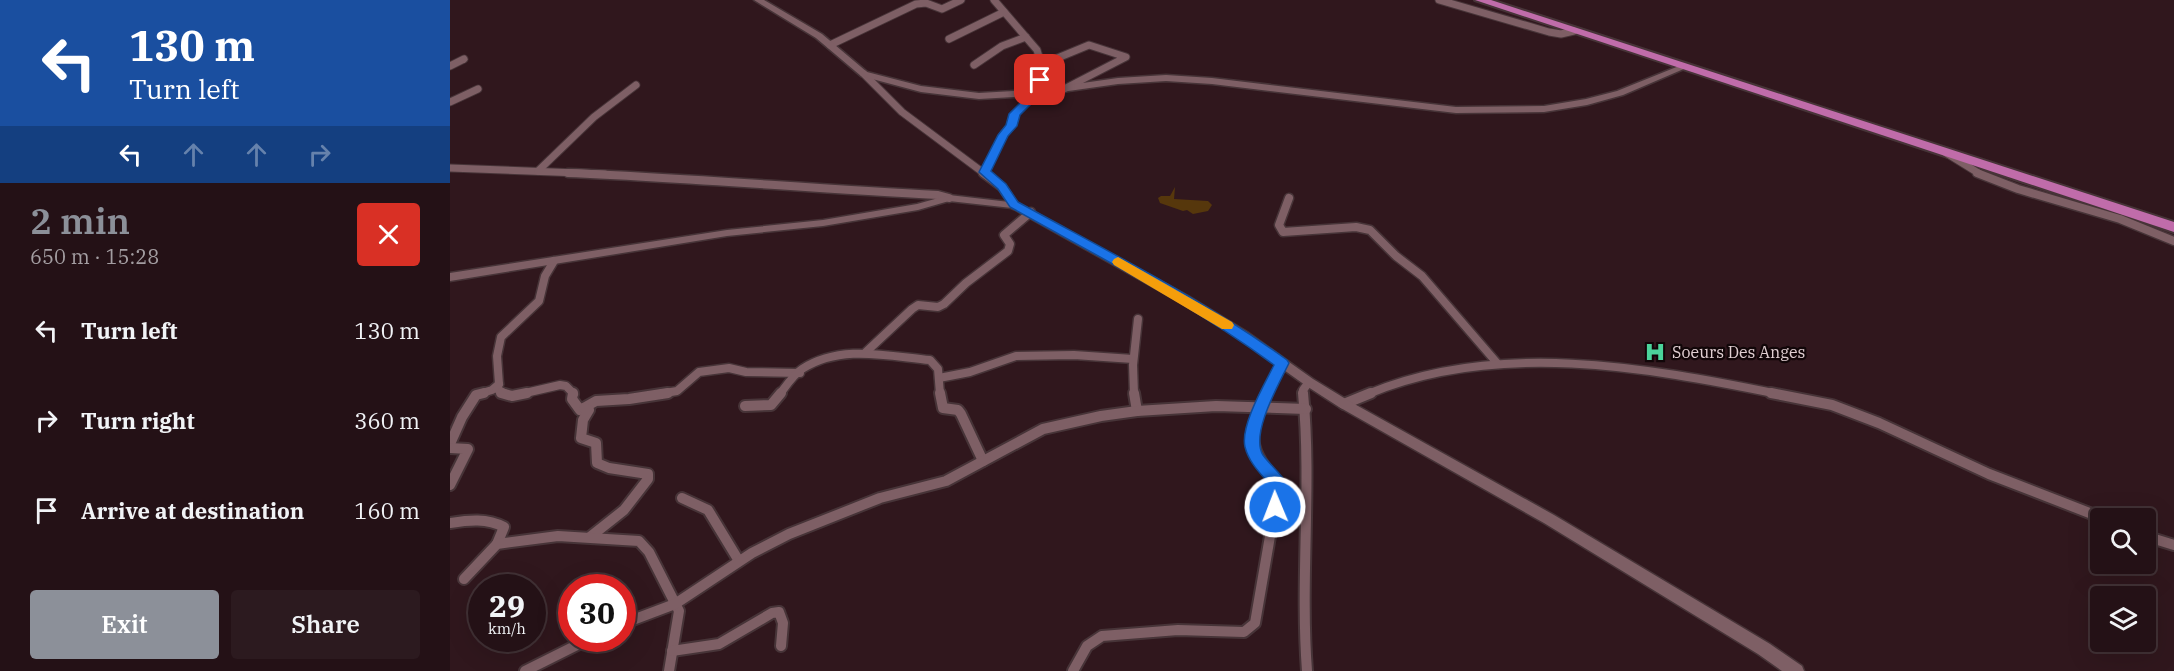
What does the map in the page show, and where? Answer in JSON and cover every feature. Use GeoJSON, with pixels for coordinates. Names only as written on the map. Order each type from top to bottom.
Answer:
{"type":"FeatureCollection","features":[{"type":"Feature","properties":{"kind":"highway"},"geometry":{"type":"LineString","coordinates":[[1479,0],[2174,227]]}},
{"type":"Feature","properties":{"kind":"street"},"geometry":{"type":"LineString","coordinates":[[758,0],[819,36],[864,74],[902,112],[985,172],[1002,187],[1014,205]]}},
{"type":"Feature","properties":{"kind":"street"},"geometry":{"type":"LineString","coordinates":[[830,45],[916,4],[926,3],[942,9],[961,0]]}},
{"type":"Feature","properties":{"kind":"street"},"geometry":{"type":"LineString","coordinates":[[985,172],[1003,135],[1011,126],[1015,114],[1035,93],[1043,70],[1037,50],[994,0]]}},
{"type":"Feature","properties":{"kind":"street"},"geometry":{"type":"LineString","coordinates":[[1439,0],[1548,32],[1561,34],[1574,31]]}},
{"type":"Feature","properties":{"kind":"street"},"geometry":{"type":"LineString","coordinates":[[949,39],[1004,12]]}},
{"type":"Feature","properties":{"kind":"street"},"geometry":{"type":"LineString","coordinates":[[974,65],[1002,46],[1026,37]]}},
{"type":"Feature","properties":{"kind":"street"},"geometry":{"type":"LineString","coordinates":[[1043,64],[1085,45],[1100,47],[1126,57],[1064,89]]}},
{"type":"Feature","properties":{"kind":"street"},"geometry":{"type":"LineString","coordinates":[[450,66],[464,59]]}},
{"type":"Feature","properties":{"kind":"street"},"geometry":{"type":"LineString","coordinates":[[864,74],[939,92],[979,96],[1035,93],[1143,78],[1190,78],[1456,110],[1490,111],[1544,109],[1587,102],[1655,81],[1682,68]]}},
{"type":"Feature","properties":{"kind":"street"},"geometry":{"type":"LineString","coordinates":[[538,171],[594,117],[636,85]]}},
{"type":"Feature","properties":{"kind":"street"},"geometry":{"type":"LineString","coordinates":[[450,102],[478,89]]}},
{"type":"Feature","properties":{"kind":"street"},"geometry":{"type":"LineString","coordinates":[[1946,153],[1961,165],[1980,174],[2134,224],[2174,241]]}},
{"type":"Feature","properties":{"kind":"street"},"geometry":{"type":"LineString","coordinates":[[450,168],[667,177],[779,187],[938,195],[1014,205],[1031,212],[1194,305],[1243,335],[1344,404],[1549,519],[1796,671]]}},
{"type":"Feature","properties":{"kind":"street"},"geometry":{"type":"LineString","coordinates":[[450,277],[727,233],[823,223],[918,207],[950,198]]}},
{"type":"Feature","properties":{"kind":"street"},"geometry":{"type":"LineString","coordinates":[[1289,198],[1279,225],[1283,232],[1356,227],[1370,230],[1396,256],[1422,276],[1497,363]]}},
{"type":"Feature","properties":{"kind":"street"},"geometry":{"type":"LineString","coordinates":[[866,352],[912,309],[924,304],[938,306],[944,304],[966,283],[1008,251],[1010,244],[1004,236],[1031,212]]}},
{"type":"Feature","properties":{"kind":"street"},"geometry":{"type":"LineString","coordinates":[[554,261],[545,276],[539,301],[501,337],[497,356],[499,384],[497,389],[499,392],[512,396],[566,386],[574,393],[572,399],[580,410],[596,401],[629,399],[677,391],[687,385],[695,373],[716,369],[800,373]]}},
{"type":"Feature","properties":{"kind":"street"},"geometry":{"type":"LineString","coordinates":[[1137,411],[1132,390],[1138,319]]}},
{"type":"Feature","properties":{"kind":"street"},"geometry":{"type":"LineString","coordinates":[[745,406],[771,405],[795,375],[810,365],[838,355],[866,352],[883,356],[930,360],[938,369],[941,405],[943,408],[958,410],[983,461]]}},
{"type":"Feature","properties":{"kind":"street"},"geometry":{"type":"LineString","coordinates":[[939,378],[970,372],[1016,356],[1074,355],[1133,359]]}},
{"type":"Feature","properties":{"kind":"street"},"geometry":{"type":"LineString","coordinates":[[1073,671],[1086,646],[1102,636],[1178,630],[1244,632],[1255,623],[1279,484],[1257,458],[1252,446],[1252,435],[1261,408],[1282,363]]}},
{"type":"Feature","properties":{"kind":"street"},"geometry":{"type":"LineString","coordinates":[[1344,404],[1401,380],[1468,366],[1497,363],[1589,365],[1699,378],[1821,402],[1879,423],[1989,474],[2090,513]]}},
{"type":"Feature","properties":{"kind":"street"},"geometry":{"type":"LineString","coordinates":[[1307,671],[1304,597],[1307,504],[1306,409],[1303,390],[1309,382]]}},
{"type":"Feature","properties":{"kind":"street"},"geometry":{"type":"LineString","coordinates":[[450,444],[462,417],[476,395],[492,390],[499,384]]}},
{"type":"Feature","properties":{"kind":"street"},"geometry":{"type":"LineString","coordinates":[[636,618],[675,603],[739,561],[789,534],[880,498],[946,481],[1043,429],[1101,416],[1137,411],[1216,406],[1306,409]]}},
{"type":"Feature","properties":{"kind":"street"},"geometry":{"type":"LineString","coordinates":[[584,408],[590,410],[583,420],[581,438],[596,443],[597,463],[613,469],[648,474],[648,479],[624,510],[590,537]]}},
{"type":"Feature","properties":{"kind":"street"},"geometry":{"type":"LineString","coordinates":[[450,448],[468,449],[450,485]]}},
{"type":"Feature","properties":{"kind":"street"},"geometry":{"type":"LineString","coordinates":[[682,498],[708,510],[739,561]]}},
{"type":"Feature","properties":{"kind":"street"},"geometry":{"type":"LineString","coordinates":[[450,523],[486,520],[504,527],[497,544],[464,579]]}},
{"type":"Feature","properties":{"kind":"street"},"geometry":{"type":"LineString","coordinates":[[497,544],[558,536],[639,542],[649,552],[679,611],[669,671]]}},
{"type":"Feature","properties":{"kind":"street"},"geometry":{"type":"LineString","coordinates":[[2156,539],[2174,545]]}},
{"type":"Feature","properties":{"kind":"street"},"geometry":{"type":"LineString","coordinates":[[672,651],[719,644],[772,613],[779,612],[783,622],[781,646]]}},
{"type":"Feature","properties":{"kind":"street"},"geometry":{"type":"LineString","coordinates":[[525,671],[563,652]]}},
{"type":"Feature","properties":{"kind":"shaded area"},"geometry":{"type":"Polygon","coordinates":[[[1175,187],[1174,199],[1208,201],[1212,205],[1208,211],[1193,214],[1187,210],[1183,211],[1160,203],[1158,198],[1170,196],[1175,187]]]}},
{"type":"Feature","properties":{"kind":"slow traffic"},"geometry":{"type":"LineString","coordinates":[[1118,262],[1227,325]]}},
{"type":"Feature","properties":{"kind":"place","name":"Soeurs Des Anges"},"geometry":{"type":"Point","coordinates":[1655,352]}},
{"type":"Feature","properties":{"kind":"route"},"geometry":{"type":"LineString","coordinates":[[1040,80],[1033,93],[1036,93],[1026,100],[1015,114],[1011,126],[1003,135],[985,172],[1007,192],[1014,205],[1031,212],[1184,299],[1243,335],[1282,363],[1261,408],[1252,435],[1252,446],[1257,458],[1279,484],[1275,507]]}}]}
